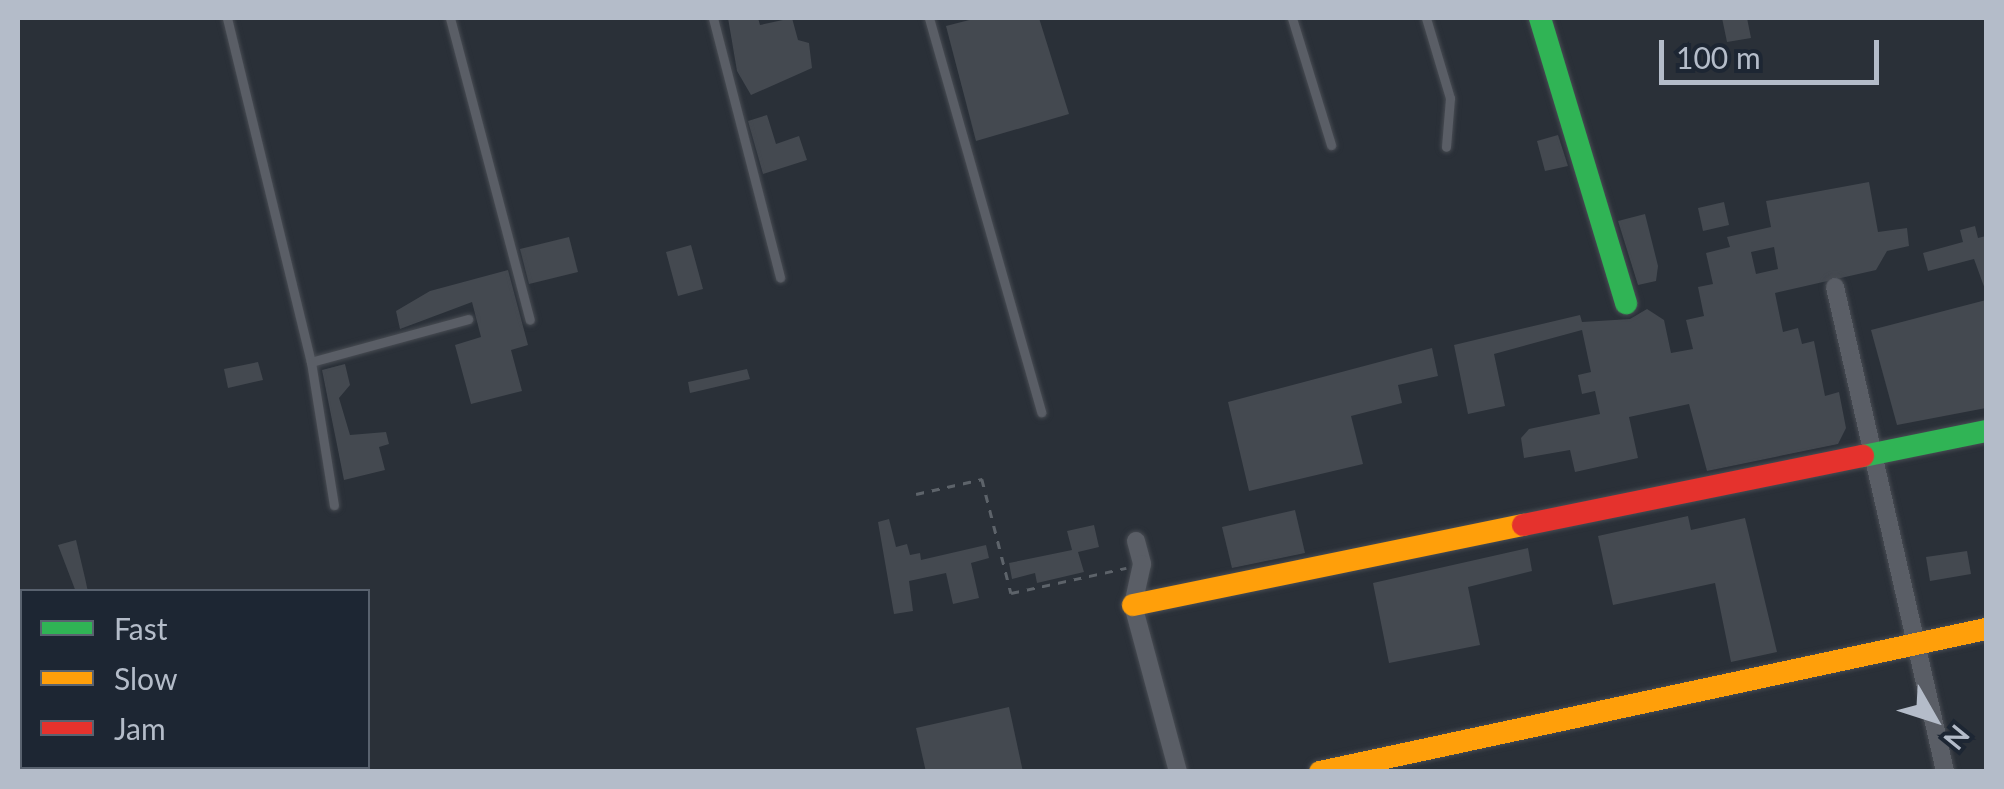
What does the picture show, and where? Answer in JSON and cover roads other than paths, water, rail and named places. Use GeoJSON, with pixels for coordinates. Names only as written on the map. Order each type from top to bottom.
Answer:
{"type":"FeatureCollection","features":[{"type":"Feature","properties":{"kind":"street"},"geometry":{"type":"LineString","coordinates":[[1540,18],[1626,303]]}},
{"type":"Feature","properties":{"kind":"street"},"geometry":{"type":"LineString","coordinates":[[1835,287],[1945,772]]}},
{"type":"Feature","properties":{"kind":"street"},"geometry":{"type":"LineString","coordinates":[[1133,605],[1986,431]]}},
{"type":"Feature","properties":{"kind":"street"},"geometry":{"type":"LineString","coordinates":[[1136,540],[1142,564],[1133,605],[1178,772]]}},
{"type":"Feature","properties":{"kind":"street"},"geometry":{"type":"LineString","coordinates":[[1320,772],[1986,628]]}},
{"type":"Feature","properties":{"kind":"lane"},"geometry":{"type":"LineString","coordinates":[[227,18],[311,362],[334,505]]}},
{"type":"Feature","properties":{"kind":"lane"},"geometry":{"type":"LineString","coordinates":[[450,18],[530,320]]}},
{"type":"Feature","properties":{"kind":"lane"},"geometry":{"type":"LineString","coordinates":[[713,18],[780,277]]}},
{"type":"Feature","properties":{"kind":"lane"},"geometry":{"type":"LineString","coordinates":[[930,18],[1041,412]]}},
{"type":"Feature","properties":{"kind":"lane"},"geometry":{"type":"LineString","coordinates":[[1292,18],[1331,144]]}},
{"type":"Feature","properties":{"kind":"lane"},"geometry":{"type":"LineString","coordinates":[[1426,18],[1450,98],[1446,148]]}},
{"type":"Feature","properties":{"kind":"lane"},"geometry":{"type":"LineString","coordinates":[[311,362],[468,319]]}}]}
